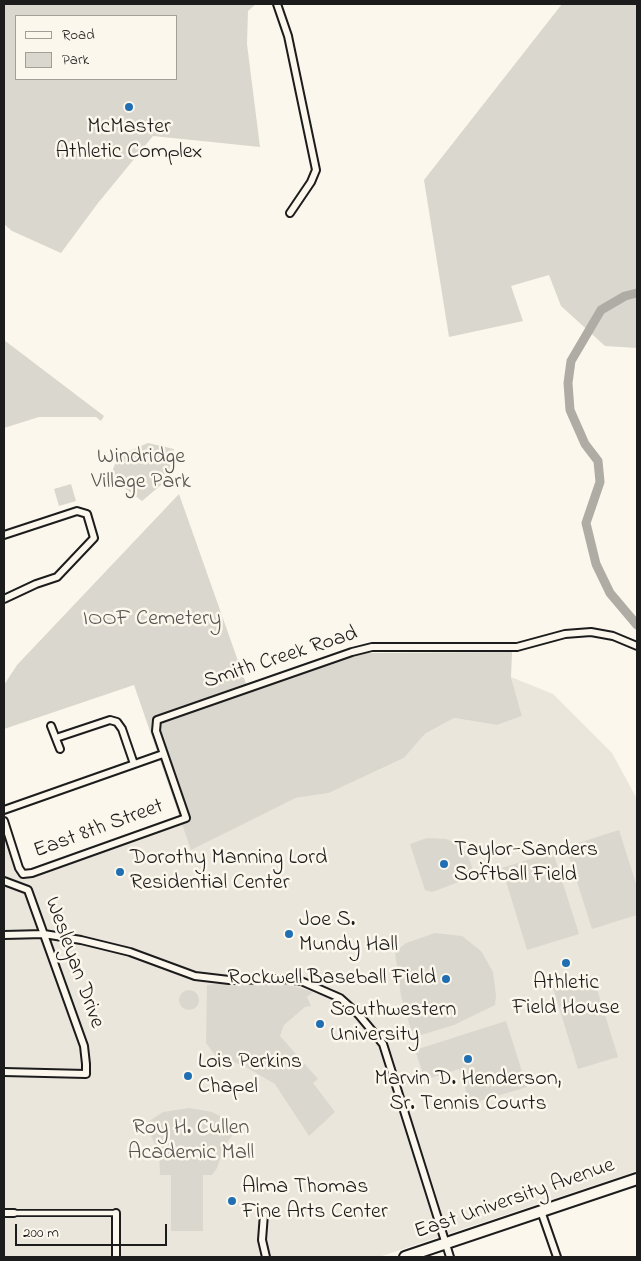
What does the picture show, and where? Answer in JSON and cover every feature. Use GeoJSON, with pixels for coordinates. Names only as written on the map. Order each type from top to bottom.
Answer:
{"type":"FeatureCollection","features":[{"type":"Feature","properties":{"kind":"main road","name":"East University Avenue"},"geometry":{"type":"LineString","coordinates":[[405,1257],[637,1179]]}},
{"type":"Feature","properties":{"kind":"street"},"geometry":{"type":"LineString","coordinates":[[277,4],[288,36],[316,170],[312,182],[290,213]]}},
{"type":"Feature","properties":{"kind":"street"},"geometry":{"type":"LineString","coordinates":[[4,535],[77,511],[87,514],[94,538],[57,578],[36,584],[4,598]]}},
{"type":"Feature","properties":{"kind":"street","name":"Smith Creek Road"},"geometry":{"type":"LineString","coordinates":[[186,818],[163,754],[156,727],[157,720],[161,718],[372,648],[517,648],[565,634],[591,632],[613,636],[637,646]]}},
{"type":"Feature","properties":{"kind":"street"},"geometry":{"type":"LineString","coordinates":[[56,738],[110,720],[117,722],[122,729],[134,764]]}},
{"type":"Feature","properties":{"kind":"street"},"geometry":{"type":"LineString","coordinates":[[51,726],[60,749]]}},
{"type":"Feature","properties":{"kind":"street"},"geometry":{"type":"LineString","coordinates":[[4,810],[163,754]]}},
{"type":"Feature","properties":{"kind":"street","name":"East 8th Street"},"geometry":{"type":"LineString","coordinates":[[4,821],[19,868],[23,874],[32,873],[186,818]]}},
{"type":"Feature","properties":{"kind":"street","name":"Wesleyan Drive"},"geometry":{"type":"LineString","coordinates":[[4,881],[28,890],[84,1046],[86,1074],[4,1072]]}},
{"type":"Feature","properties":{"kind":"street"},"geometry":{"type":"LineString","coordinates":[[4,935],[44,934],[106,945],[195,976],[229,980],[287,979],[309,984],[340,998],[359,1015],[383,1044],[450,1257]]}},
{"type":"Feature","properties":{"kind":"street"},"geometry":{"type":"LineString","coordinates":[[541,1211],[556,1257]]}},
{"type":"Feature","properties":{"kind":"street"},"geometry":{"type":"LineString","coordinates":[[4,1213],[116,1213],[116,1257]]}},
{"type":"Feature","properties":{"kind":"street"},"geometry":{"type":"LineString","coordinates":[[264,1214],[262,1240],[266,1257]]}},
{"type":"Feature","properties":{"kind":"shaded area","name":"Southwestern University"},"geometry":{"type":"Polygon","coordinates":[[[511,677],[553,694],[612,753],[637,799],[637,1171],[379,1257],[4,1257],[4,833],[17,872],[24,877],[182,823],[192,849],[296,798],[329,793],[404,758],[425,734],[454,718],[497,725],[522,716],[511,677]]]}},
{"type":"Feature","properties":{"kind":"green space","name":"McMaster Athletic Complex"},"geometry":{"type":"Polygon","coordinates":[[[4,4],[256,4],[248,11],[247,44],[260,147],[153,136],[98,203],[61,253],[12,231],[4,224],[4,4]]]}},
{"type":"Feature","properties":{"kind":"green space"},"geometry":{"type":"Polygon","coordinates":[[[562,4],[637,4],[637,348],[605,346],[561,306],[549,275],[511,286],[523,321],[449,337],[424,180],[562,4]]]}},
{"type":"Feature","properties":{"kind":"green space"},"geometry":{"type":"Polygon","coordinates":[[[4,340],[104,416],[101,421],[96,417],[39,417],[4,428],[4,340]]]}},
{"type":"Feature","properties":{"kind":"green space","name":"Windridge Village Park"},"geometry":{"type":"Polygon","coordinates":[[[148,443],[174,449],[167,480],[142,501],[110,477],[118,456],[148,443]]]}},
{"type":"Feature","properties":{"kind":"green space","name":"Windridge Village Park"},"geometry":{"type":"Polygon","coordinates":[[[71,484],[76,501],[59,506],[54,489],[71,484]]]}},
{"type":"Feature","properties":{"kind":"green space","name":"IOOF Cemetery"},"geometry":{"type":"Polygon","coordinates":[[[179,494],[249,692],[362,653],[512,652],[511,677],[522,716],[497,725],[454,718],[425,734],[404,758],[329,793],[296,798],[191,850],[134,685],[4,729],[4,685],[17,665],[179,494]]]}},
{"type":"Feature","properties":{"kind":"green space"},"geometry":{"type":"Polygon","coordinates":[[[619,830],[637,887],[637,915],[592,929],[566,847],[619,830]]]}},
{"type":"Feature","properties":{"kind":"green space","name":"Taylor-Sanders Softball Field"},"geometry":{"type":"Polygon","coordinates":[[[427,838],[446,839],[455,843],[467,853],[475,876],[432,892],[425,890],[410,844],[427,838]]]}},
{"type":"Feature","properties":{"kind":"green space"},"geometry":{"type":"Polygon","coordinates":[[[553,852],[579,934],[527,950],[502,868],[553,852]]]}},
{"type":"Feature","properties":{"kind":"green space","name":"Rockwell Baseball Field"},"geometry":{"type":"Polygon","coordinates":[[[435,933],[462,936],[481,951],[493,972],[496,995],[495,1005],[454,1025],[421,1035],[411,1030],[401,996],[395,952],[406,943],[435,933]]]}},
{"type":"Feature","properties":{"kind":"green space"},"geometry":{"type":"Polygon","coordinates":[[[593,976],[618,1057],[578,1069],[553,988],[593,976]]]}},
{"type":"Feature","properties":{"kind":"green space"},"geometry":{"type":"Polygon","coordinates":[[[207,985],[289,985],[313,992],[307,997],[311,1006],[305,1007],[284,1025],[280,1036],[318,1079],[313,1083],[335,1112],[309,1136],[275,1084],[244,1066],[215,1055],[206,1043],[207,985]]]}},
{"type":"Feature","properties":{"kind":"green space"},"geometry":{"type":"Polygon","coordinates":[[[189,990],[196,993],[199,1000],[196,1007],[189,1010],[182,1007],[179,1000],[182,993],[189,990]]]}},
{"type":"Feature","properties":{"kind":"green space","name":"Marvin D. Henderson, Sr. Tennis Courts"},"geometry":{"type":"Polygon","coordinates":[[[506,1021],[527,1087],[470,1104],[459,1069],[425,1080],[415,1050],[506,1021]]]}},
{"type":"Feature","properties":{"kind":"green space","name":"Roy H. Cullen Academic Mall"},"geometry":{"type":"Polygon","coordinates":[[[189,1108],[212,1112],[230,1121],[238,1128],[225,1145],[217,1168],[212,1175],[203,1175],[203,1231],[171,1231],[171,1175],[160,1175],[159,1152],[145,1124],[163,1112],[189,1108]]]}},
{"type":"Feature","properties":{"kind":"waterway"},"geometry":{"type":"LineString","coordinates":[[637,293],[625,296],[601,310],[571,361],[568,383],[570,410],[585,444],[598,461],[600,482],[586,523],[596,564],[610,593],[637,625]]}},
{"type":"Feature","properties":{"kind":"place","name":"McMaster Athletic Complex"},"geometry":{"type":"Point","coordinates":[129,107]}},
{"type":"Feature","properties":{"kind":"place","name":"Taylor-Sanders Softball Field"},"geometry":{"type":"Point","coordinates":[444,864]}},
{"type":"Feature","properties":{"kind":"place","name":"Dorothy Manning Lord Residential Center"},"geometry":{"type":"Point","coordinates":[120,872]}},
{"type":"Feature","properties":{"kind":"place","name":"Joe S. Mundy Hall"},"geometry":{"type":"Point","coordinates":[289,934]}},
{"type":"Feature","properties":{"kind":"place","name":"Athletic Field House"},"geometry":{"type":"Point","coordinates":[566,963]}},
{"type":"Feature","properties":{"kind":"place","name":"Rockwell Baseball Field"},"geometry":{"type":"Point","coordinates":[446,979]}},
{"type":"Feature","properties":{"kind":"place","name":"Southwestern University"},"geometry":{"type":"Point","coordinates":[320,1024]}},
{"type":"Feature","properties":{"kind":"place","name":"Marvin D. Henderson, Sr. Tennis Courts"},"geometry":{"type":"Point","coordinates":[468,1059]}},
{"type":"Feature","properties":{"kind":"place","name":"Lois Perkins Chapel"},"geometry":{"type":"Point","coordinates":[188,1076]}},
{"type":"Feature","properties":{"kind":"place","name":"Alma Thomas Fine Arts Center"},"geometry":{"type":"Point","coordinates":[232,1201]}}]}
